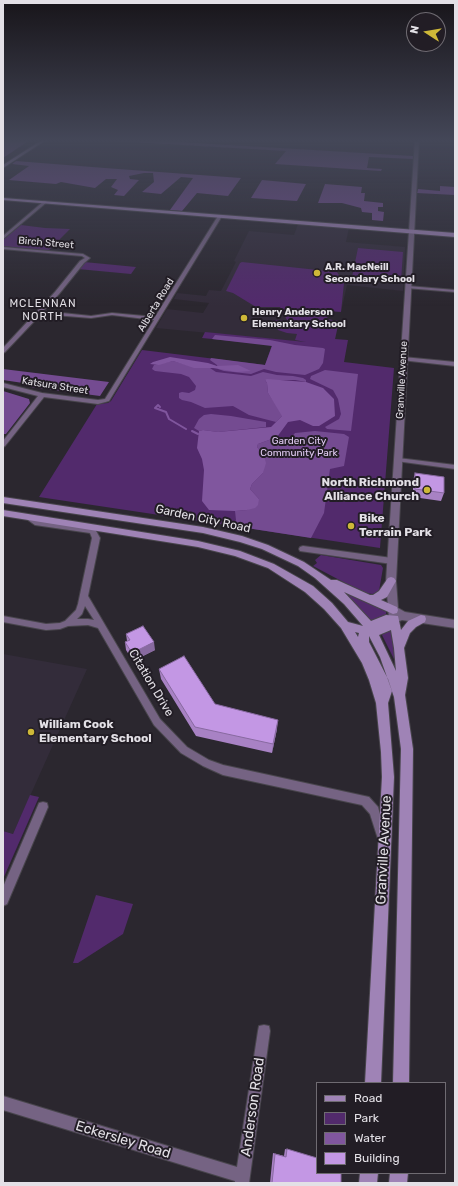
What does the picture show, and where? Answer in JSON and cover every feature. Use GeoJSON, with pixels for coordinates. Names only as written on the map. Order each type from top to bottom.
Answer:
{"type":"FeatureCollection","features":[{"type":"Feature","properties":{"kind":"main road"},"geometry":{"type":"LineString","coordinates":[[3,199],[455,235]]}},
{"type":"Feature","properties":{"kind":"main road","name":"Garden City Road"},"geometry":{"type":"LineString","coordinates":[[3,500],[170,525],[223,534],[242,539],[278,552],[318,575],[348,601],[369,630]]}},
{"type":"Feature","properties":{"kind":"main road","name":"Garden City Road"},"geometry":{"type":"LineString","coordinates":[[3,513],[198,544],[237,553],[271,566],[309,589],[346,625]]}},
{"type":"Feature","properties":{"kind":"main road"},"geometry":{"type":"LineString","coordinates":[[318,575],[368,599],[396,615]]}},
{"type":"Feature","properties":{"kind":"main road"},"geometry":{"type":"LineString","coordinates":[[368,599],[375,599],[383,594],[391,581]]}},
{"type":"Feature","properties":{"kind":"main road"},"geometry":{"type":"LineString","coordinates":[[346,625],[369,630],[389,626],[396,615]]}},
{"type":"Feature","properties":{"kind":"main road"},"geometry":{"type":"LineString","coordinates":[[396,615],[402,678],[400,696]]}},
{"type":"Feature","properties":{"kind":"main road"},"geometry":{"type":"LineString","coordinates":[[399,648],[406,631],[412,624],[421,619]]}},
{"type":"Feature","properties":{"kind":"main road","name":"Granville Avenue"},"geometry":{"type":"LineString","coordinates":[[346,625],[367,661],[375,680],[382,704],[388,752],[373,1082]]}},
{"type":"Feature","properties":{"kind":"main road"},"geometry":{"type":"LineString","coordinates":[[369,630],[363,636],[364,642],[382,679],[386,691],[382,704]]}},
{"type":"Feature","properties":{"kind":"main road","name":"Granville Avenue"},"geometry":{"type":"LineString","coordinates":[[369,630],[385,657],[400,696],[407,749],[401,1082]]}},
{"type":"Feature","properties":{"kind":"street","name":"Granville Avenue"},"geometry":{"type":"LineString","coordinates":[[396,615],[391,581],[413,195]]}},
{"type":"Feature","properties":{"kind":"street"},"geometry":{"type":"LineString","coordinates":[[3,238],[45,202]]}},
{"type":"Feature","properties":{"kind":"street","name":"Alberta Road"},"geometry":{"type":"LineString","coordinates":[[104,401],[110,398],[220,216]]}},
{"type":"Feature","properties":{"kind":"street","name":"Birch Street"},"geometry":{"type":"LineString","coordinates":[[3,248],[87,256],[88,258],[75,269],[75,273],[40,312]]}},
{"type":"Feature","properties":{"kind":"street"},"geometry":{"type":"LineString","coordinates":[[408,287],[455,291]]}},
{"type":"Feature","properties":{"kind":"street"},"geometry":{"type":"LineString","coordinates":[[3,351],[40,312],[91,317],[112,314],[157,320]]}},
{"type":"Feature","properties":{"kind":"street"},"geometry":{"type":"LineString","coordinates":[[403,359],[455,364]]}},
{"type":"Feature","properties":{"kind":"street","name":"Katsura Street"},"geometry":{"type":"LineString","coordinates":[[3,385],[42,395],[104,401]]}},
{"type":"Feature","properties":{"kind":"street"},"geometry":{"type":"LineString","coordinates":[[3,445],[42,395]]}},
{"type":"Feature","properties":{"kind":"street"},"geometry":{"type":"LineString","coordinates":[[398,460],[455,467]]}},
{"type":"Feature","properties":{"kind":"street"},"geometry":{"type":"LineString","coordinates":[[31,518],[38,523],[92,531],[95,535],[96,545],[84,596],[79,612],[68,623]]}},
{"type":"Feature","properties":{"kind":"street"},"geometry":{"type":"LineString","coordinates":[[303,549],[392,562]]}},
{"type":"Feature","properties":{"kind":"street","name":"Citation Drive"},"geometry":{"type":"LineString","coordinates":[[84,596],[157,722],[184,750],[206,763],[223,770],[365,800],[374,811],[384,843]]}},
{"type":"Feature","properties":{"kind":"street"},"geometry":{"type":"LineString","coordinates":[[396,615],[455,624]]}},
{"type":"Feature","properties":{"kind":"street"},"geometry":{"type":"LineString","coordinates":[[3,619],[46,627],[60,626],[68,623],[88,622],[102,626]]}},
{"type":"Feature","properties":{"kind":"street"},"geometry":{"type":"LineString","coordinates":[[3,900],[43,806]]}},
{"type":"Feature","properties":{"kind":"street","name":"Anderson Road"},"geometry":{"type":"LineString","coordinates":[[242,1179],[264,1031]]}},
{"type":"Feature","properties":{"kind":"street","name":"Eckersley Road"},"geometry":{"type":"LineString","coordinates":[[3,1103],[242,1179]]}},
{"type":"Feature","properties":{"kind":"shaded area"},"geometry":{"type":"Polygon","coordinates":[[[298,224],[349,228],[346,242],[405,247],[403,291],[347,285],[341,312],[329,311],[327,319],[339,321],[334,345],[156,328],[167,309],[203,313],[209,303],[174,299],[177,293],[206,296],[209,290],[221,291],[236,262],[234,261],[249,231],[294,235],[298,224]]]}},
{"type":"Feature","properties":{"kind":"shaded area","name":"William Cook Elementary School"},"geometry":{"type":"Polygon","coordinates":[[[3,654],[87,669],[13,834],[3,831],[3,654]]]}},
{"type":"Feature","properties":{"kind":"green space"},"geometry":{"type":"Polygon","coordinates":[[[181,195],[195,195],[182,211],[170,210],[181,195]]]}},
{"type":"Feature","properties":{"kind":"green space"},"geometry":{"type":"Polygon","coordinates":[[[253,195],[300,195],[297,201],[251,198],[253,195]]]}},
{"type":"Feature","properties":{"kind":"green space"},"geometry":{"type":"Polygon","coordinates":[[[321,195],[365,195],[364,201],[383,203],[383,207],[378,207],[378,211],[384,212],[383,221],[372,220],[372,213],[362,212],[361,208],[342,203],[318,203],[321,195]]]}},
{"type":"Feature","properties":{"kind":"green space"},"geometry":{"type":"Polygon","coordinates":[[[21,225],[70,229],[48,251],[3,246],[3,240],[21,225]]]}},
{"type":"Feature","properties":{"kind":"green space"},"geometry":{"type":"Polygon","coordinates":[[[358,248],[403,252],[401,281],[352,277],[358,248]]]}},
{"type":"Feature","properties":{"kind":"green space"},"geometry":{"type":"Polygon","coordinates":[[[84,262],[136,267],[131,274],[78,269],[84,262]]]}},
{"type":"Feature","properties":{"kind":"green space","name":"Garden City Community Park"},"geometry":{"type":"Polygon","coordinates":[[[240,263],[337,272],[344,283],[341,312],[329,311],[327,319],[339,321],[335,339],[348,340],[344,362],[394,368],[380,548],[39,497],[97,404],[108,403],[111,401],[142,350],[265,365],[272,345],[202,338],[205,332],[306,342],[295,340],[297,334],[287,333],[278,330],[277,327],[268,326],[273,320],[287,320],[280,307],[256,307],[233,293],[226,291],[240,263]]]}},
{"type":"Feature","properties":{"kind":"green space"},"geometry":{"type":"Polygon","coordinates":[[[215,335],[270,340],[295,345],[323,348],[325,349],[323,363],[319,369],[305,375],[276,372],[264,369],[251,374],[224,371],[218,369],[217,365],[210,360],[211,358],[265,365],[272,346],[212,339],[215,335]]]}},
{"type":"Feature","properties":{"kind":"green space"},"geometry":{"type":"Polygon","coordinates":[[[173,361],[194,367],[210,368],[216,372],[251,376],[263,372],[303,378],[306,382],[295,380],[265,380],[267,383],[268,393],[282,414],[276,422],[249,415],[233,406],[205,408],[182,400],[179,398],[179,393],[189,393],[195,390],[196,386],[189,377],[181,374],[155,371],[152,369],[154,365],[173,361]]]}},
{"type":"Feature","properties":{"kind":"green space"},"geometry":{"type":"Polygon","coordinates":[[[3,369],[109,382],[100,396],[31,387],[23,383],[3,380],[3,369]]]}},
{"type":"Feature","properties":{"kind":"green space"},"geometry":{"type":"Polygon","coordinates":[[[325,370],[358,374],[351,431],[327,429],[325,427],[339,419],[341,414],[338,399],[333,390],[310,379],[311,376],[325,370]]]}},
{"type":"Feature","properties":{"kind":"green space"},"geometry":{"type":"Polygon","coordinates":[[[3,391],[29,399],[30,403],[6,434],[3,434],[3,391]]]}},
{"type":"Feature","properties":{"kind":"green space"},"geometry":{"type":"Polygon","coordinates":[[[211,414],[266,422],[266,427],[218,432],[203,430],[199,431],[194,428],[199,419],[204,415],[211,414]]]}},
{"type":"Feature","properties":{"kind":"green space"},"geometry":{"type":"Polygon","coordinates":[[[315,431],[344,434],[349,437],[344,466],[330,469],[324,513],[311,538],[234,526],[236,520],[235,511],[247,510],[259,499],[250,489],[252,484],[263,473],[264,456],[257,447],[258,444],[277,437],[288,442],[295,433],[315,431]]]}},
{"type":"Feature","properties":{"kind":"green space"},"geometry":{"type":"Polygon","coordinates":[[[321,555],[381,565],[383,568],[379,591],[373,594],[364,593],[313,566],[317,563],[315,560],[321,555]]]}},
{"type":"Feature","properties":{"kind":"green space"},"geometry":{"type":"Polygon","coordinates":[[[346,593],[386,610],[386,615],[371,622],[346,593]]]}},
{"type":"Feature","properties":{"kind":"green space"},"geometry":{"type":"Polygon","coordinates":[[[394,630],[395,661],[382,635],[385,632],[394,630]]]}},
{"type":"Feature","properties":{"kind":"green space"},"geometry":{"type":"Polygon","coordinates":[[[30,795],[39,797],[3,879],[3,831],[13,834],[30,795]]]}},
{"type":"Feature","properties":{"kind":"green space"},"geometry":{"type":"Polygon","coordinates":[[[96,895],[133,904],[123,934],[78,963],[73,963],[96,895]]]}},
{"type":"Feature","properties":{"kind":"water"},"geometry":{"type":"Polygon","coordinates":[[[170,357],[208,363],[217,366],[238,365],[251,371],[237,372],[213,368],[194,368],[173,361],[159,365],[150,364],[170,357]]]}},
{"type":"Feature","properties":{"kind":"water"},"geometry":{"type":"Polygon","coordinates":[[[265,380],[306,382],[323,388],[334,399],[335,416],[319,426],[313,426],[300,420],[288,422],[277,437],[258,444],[257,447],[264,456],[266,463],[263,473],[252,484],[250,489],[259,499],[258,505],[255,508],[235,511],[209,510],[202,501],[204,470],[202,459],[197,448],[199,431],[203,430],[218,432],[271,427],[282,416],[268,393],[267,383],[265,380]]]}},
{"type":"Feature","properties":{"kind":"building"},"geometry":{"type":"Polygon","coordinates":[[[415,473],[444,477],[444,493],[415,489],[415,473]]]}},
{"type":"Feature","properties":{"kind":"building"},"geometry":{"type":"Polygon","coordinates":[[[143,626],[154,642],[132,653],[125,642],[130,640],[126,634],[143,626]]]}},
{"type":"Feature","properties":{"kind":"building"},"geometry":{"type":"Polygon","coordinates":[[[184,656],[215,704],[278,720],[273,744],[195,727],[159,669],[184,656]]]}},
{"type":"Feature","properties":{"kind":"building"},"geometry":{"type":"Polygon","coordinates":[[[287,1149],[316,1158],[316,1174],[341,1174],[341,1183],[272,1183],[275,1154],[286,1157],[287,1149]]]}},
{"type":"Feature","properties":{"kind":"waterway"},"geometry":{"type":"LineString","coordinates":[[160,407],[158,405],[155,408],[166,412],[169,419],[186,429]]}},
{"type":"Feature","properties":{"kind":"waterway"},"geometry":{"type":"LineString","coordinates":[[192,431],[198,434]]}},
{"type":"Feature","properties":{"kind":"place","name":"A.R. MacNeill Secondary School"},"geometry":{"type":"Point","coordinates":[317,273]}},
{"type":"Feature","properties":{"kind":"place","name":"Henry Anderson Elementary School"},"geometry":{"type":"Point","coordinates":[244,318]}},
{"type":"Feature","properties":{"kind":"place","name":"North Richmond Alliance Church"},"geometry":{"type":"Point","coordinates":[427,490]}},
{"type":"Feature","properties":{"kind":"place","name":"Bike Terrain Park"},"geometry":{"type":"Point","coordinates":[351,526]}},
{"type":"Feature","properties":{"kind":"place","name":"William Cook Elementary School"},"geometry":{"type":"Point","coordinates":[31,732]}},
{"type":"Feature","properties":{"kind":"district","name":"MCLENNAN NORTH"},"geometry":{"type":"Point","coordinates":[43,310]}}]}
